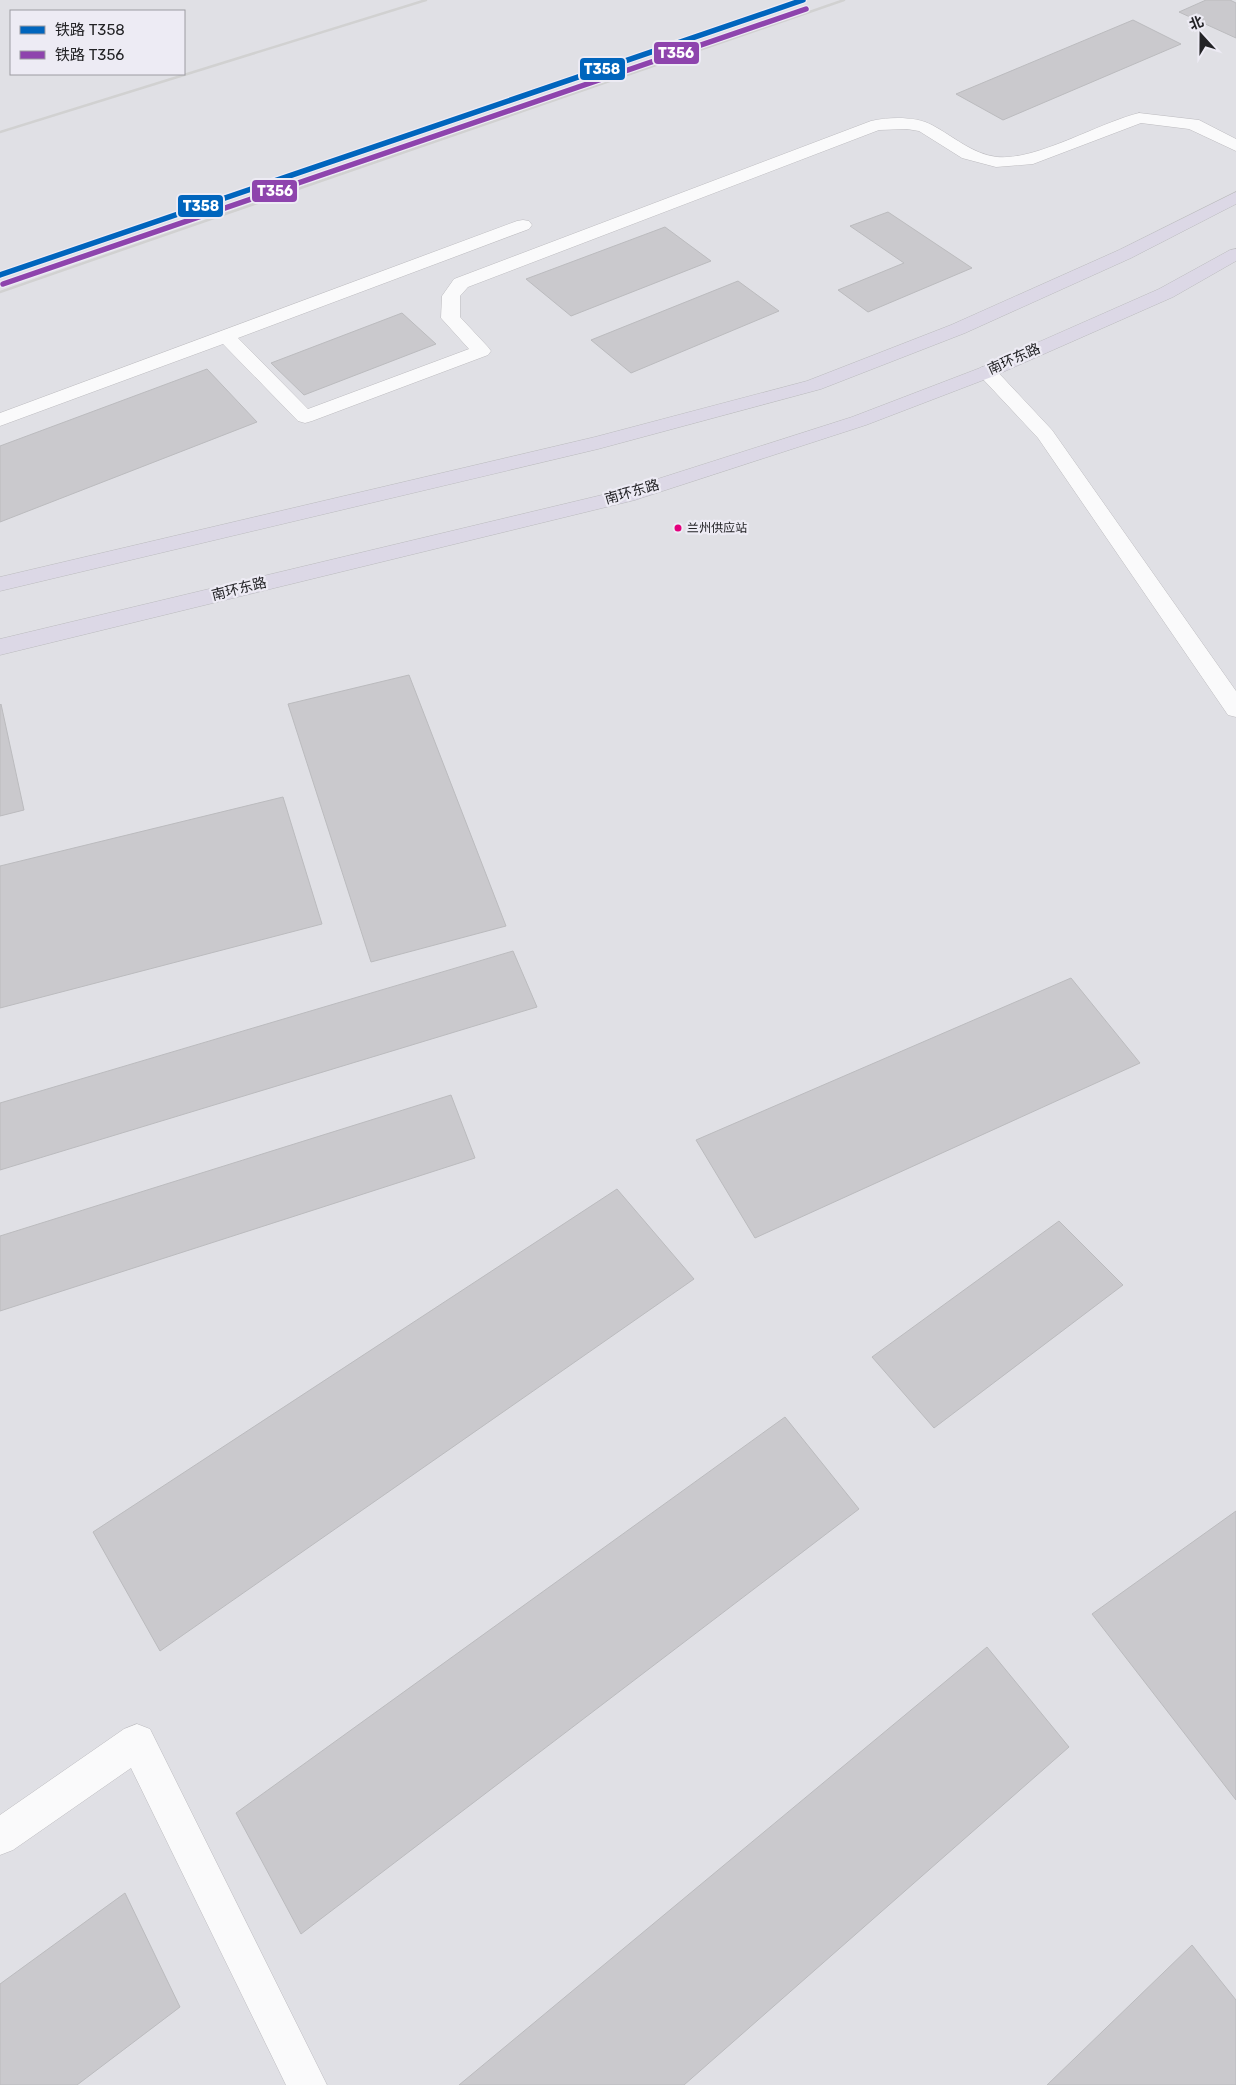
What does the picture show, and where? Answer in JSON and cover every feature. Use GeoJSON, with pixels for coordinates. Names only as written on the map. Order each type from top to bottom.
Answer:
{"type":"FeatureCollection","features":[{"type":"Feature","properties":{"kind":"highway"},"geometry":{"type":"LineString","coordinates":[[0,584],[589,445],[814,385],[967,325],[1125,254],[1236,197]]}},
{"type":"Feature","properties":{"kind":"highway","name":"南环东路"},"geometry":{"type":"LineString","coordinates":[[0,647],[628,494],[859,421],[987,372],[1166,293],[1236,254]]}},
{"type":"Feature","properties":{"kind":"street"},"geometry":{"type":"LineString","coordinates":[[226,336],[305,417],[481,351],[450,318],[451,296],[461,283],[877,125],[906,124],[924,127],[968,154],[996,162],[1027,160],[1139,118],[1193,124],[1236,146]]}},
{"type":"Feature","properties":{"kind":"street"},"geometry":{"type":"LineString","coordinates":[[0,420],[523,225]]}},
{"type":"Feature","properties":{"kind":"street"},"geometry":{"type":"LineString","coordinates":[[987,372],[1045,434],[1236,710]]}},
{"type":"Feature","properties":{"kind":"street"},"geometry":{"type":"LineString","coordinates":[[0,1837],[137,1742],[308,2085]]}},
{"type":"Feature","properties":{"kind":"building"},"geometry":{"type":"Polygon","coordinates":[[[1206,0],[1230,0],[1236,3],[1236,38],[1179,12],[1206,0]]]}},
{"type":"Feature","properties":{"kind":"building"},"geometry":{"type":"Polygon","coordinates":[[[1133,20],[1181,44],[1003,120],[956,94],[1133,20]]]}},
{"type":"Feature","properties":{"kind":"building"},"geometry":{"type":"Polygon","coordinates":[[[888,212],[972,268],[868,312],[838,290],[904,263],[850,226],[888,212]]]}},
{"type":"Feature","properties":{"kind":"building"},"geometry":{"type":"Polygon","coordinates":[[[665,227],[711,261],[571,316],[526,279],[665,227]]]}},
{"type":"Feature","properties":{"kind":"building"},"geometry":{"type":"Polygon","coordinates":[[[738,281],[779,311],[631,373],[591,340],[738,281]]]}},
{"type":"Feature","properties":{"kind":"building"},"geometry":{"type":"Polygon","coordinates":[[[402,313],[436,344],[304,395],[271,363],[402,313]]]}},
{"type":"Feature","properties":{"kind":"building"},"geometry":{"type":"Polygon","coordinates":[[[207,369],[257,422],[0,522],[0,446],[207,369]]]}},
{"type":"Feature","properties":{"kind":"building"},"geometry":{"type":"Polygon","coordinates":[[[409,675],[506,926],[371,962],[288,704],[409,675]]]}},
{"type":"Feature","properties":{"kind":"building"},"geometry":{"type":"Polygon","coordinates":[[[0,705],[24,810],[0,816],[0,705]]]}},
{"type":"Feature","properties":{"kind":"building"},"geometry":{"type":"Polygon","coordinates":[[[283,797],[322,924],[0,1008],[0,866],[283,797]]]}},
{"type":"Feature","properties":{"kind":"building"},"geometry":{"type":"Polygon","coordinates":[[[513,951],[537,1007],[0,1170],[0,1103],[513,951]]]}},
{"type":"Feature","properties":{"kind":"building"},"geometry":{"type":"Polygon","coordinates":[[[1071,978],[1140,1063],[755,1238],[696,1140],[1071,978]]]}},
{"type":"Feature","properties":{"kind":"building"},"geometry":{"type":"Polygon","coordinates":[[[451,1095],[475,1158],[0,1311],[0,1236],[451,1095]]]}},
{"type":"Feature","properties":{"kind":"building"},"geometry":{"type":"Polygon","coordinates":[[[617,1189],[694,1279],[160,1651],[93,1532],[617,1189]]]}},
{"type":"Feature","properties":{"kind":"building"},"geometry":{"type":"Polygon","coordinates":[[[1059,1221],[1123,1285],[934,1428],[872,1357],[1059,1221]]]}},
{"type":"Feature","properties":{"kind":"building"},"geometry":{"type":"Polygon","coordinates":[[[785,1417],[859,1509],[301,1934],[236,1813],[785,1417]]]}},
{"type":"Feature","properties":{"kind":"building"},"geometry":{"type":"Polygon","coordinates":[[[1236,1511],[1236,1800],[1092,1614],[1236,1511]]]}},
{"type":"Feature","properties":{"kind":"building"},"geometry":{"type":"Polygon","coordinates":[[[987,1647],[1069,1747],[684,2085],[459,2085],[987,1647]]]}},
{"type":"Feature","properties":{"kind":"building"},"geometry":{"type":"Polygon","coordinates":[[[125,1893],[180,2007],[77,2085],[0,2085],[0,1984],[125,1893]]]}},
{"type":"Feature","properties":{"kind":"building"},"geometry":{"type":"Polygon","coordinates":[[[1192,1945],[1236,2000],[1236,2085],[1047,2085],[1192,1945]]]}},
{"type":"Feature","properties":{"kind":"railway"},"geometry":{"type":"LineString","coordinates":[[185,75],[426,0]]}},
{"type":"Feature","properties":{"kind":"railway"},"geometry":{"type":"LineString","coordinates":[[0,292],[844,0]]}},
{"type":"Feature","properties":{"kind":"railway"},"geometry":{"type":"LineString","coordinates":[[0,132],[184,75]]}},
{"type":"Feature","properties":{"kind":"rail line","name":"T358"},"geometry":{"type":"LineString","coordinates":[[0,275],[803,0]]}},
{"type":"Feature","properties":{"kind":"rail line","name":"T356"},"geometry":{"type":"LineString","coordinates":[[3,284],[806,9]]}},
{"type":"Feature","properties":{"kind":"place","name":"兰州供应站"},"geometry":{"type":"Point","coordinates":[678,528]}}]}
